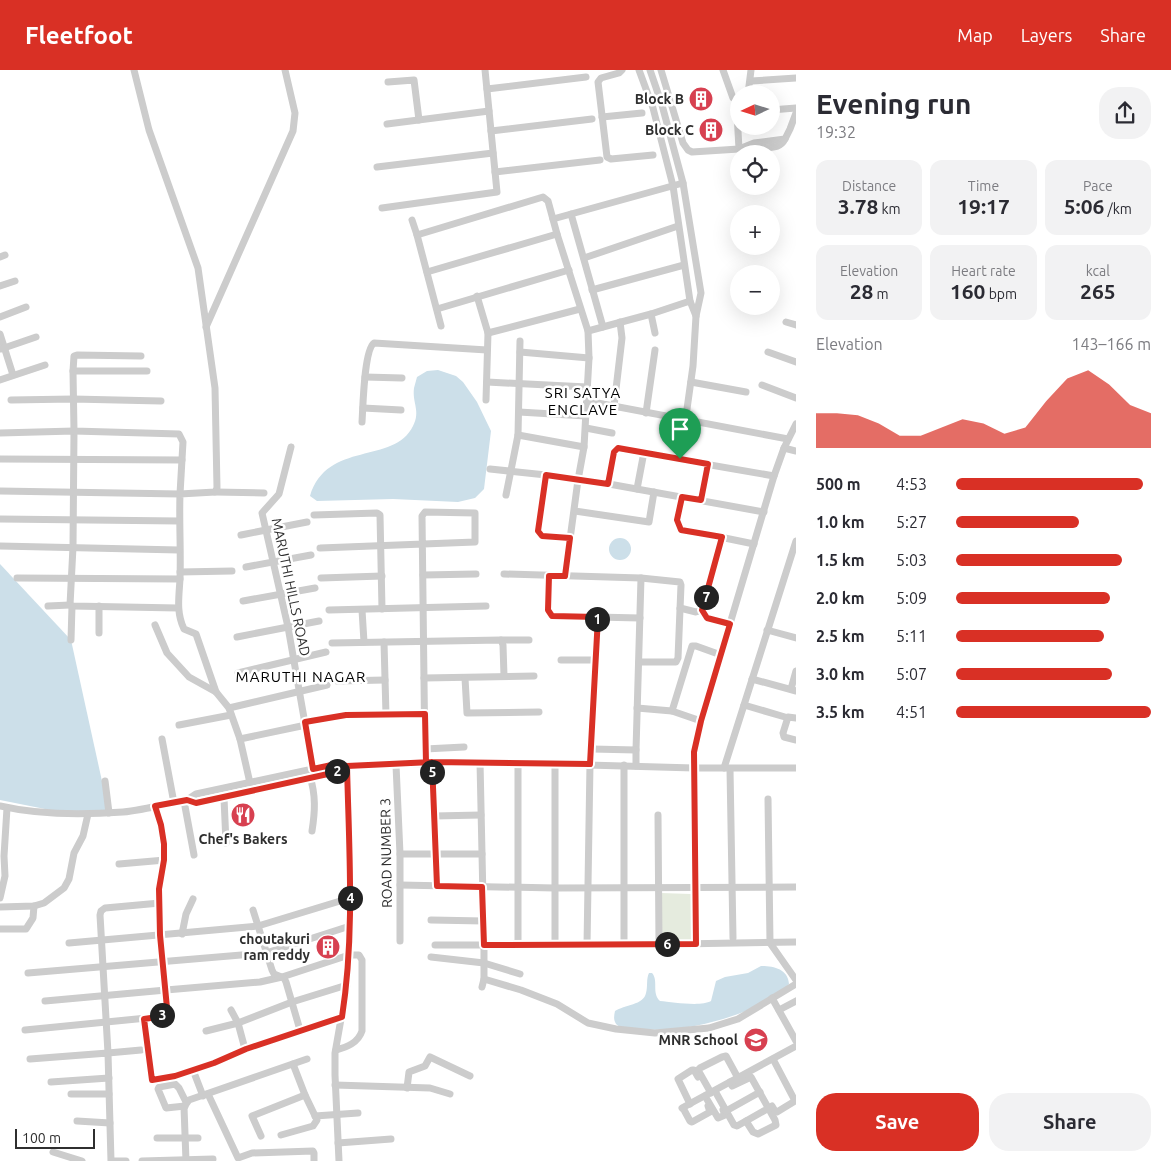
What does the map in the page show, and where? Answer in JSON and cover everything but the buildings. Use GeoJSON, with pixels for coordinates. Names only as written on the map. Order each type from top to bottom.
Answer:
{"type":"FeatureCollection","features":[{"type":"Feature","properties":{"kind":"street"},"geometry":{"type":"LineString","coordinates":[[134,70],[149,130],[198,268],[215,388],[217,488],[215,492]]}},
{"type":"Feature","properties":{"kind":"street"},"geometry":{"type":"LineString","coordinates":[[206,327],[292,131],[295,113],[285,70]]}},
{"type":"Feature","properties":{"kind":"street"},"geometry":{"type":"LineString","coordinates":[[382,208],[497,192],[485,70]]}},
{"type":"Feature","properties":{"kind":"street"},"geometry":{"type":"LineString","coordinates":[[622,70],[619,73],[599,79],[607,157],[609,159],[653,155]]}},
{"type":"Feature","properties":{"kind":"street"},"geometry":{"type":"LineString","coordinates":[[639,70],[653,108],[673,186],[690,301],[696,316]]}},
{"type":"Feature","properties":{"kind":"street"},"geometry":{"type":"LineString","coordinates":[[650,70],[662,105],[683,183],[701,293],[696,316],[691,382],[680,459]]}},
{"type":"Feature","properties":{"kind":"street"},"geometry":{"type":"LineString","coordinates":[[661,70],[683,143],[688,150],[703,152],[730,150]]}},
{"type":"Feature","properties":{"kind":"street"},"geometry":{"type":"LineString","coordinates":[[724,70],[730,89]]}},
{"type":"Feature","properties":{"kind":"street"},"geometry":{"type":"LineString","coordinates":[[750,85],[751,70]]}},
{"type":"Feature","properties":{"kind":"street"},"geometry":{"type":"LineString","coordinates":[[487,89],[586,77]]}},
{"type":"Feature","properties":{"kind":"street"},"geometry":{"type":"LineString","coordinates":[[751,81],[796,78]]}},
{"type":"Feature","properties":{"kind":"street"},"geometry":{"type":"LineString","coordinates":[[388,82],[414,80],[419,120]]}},
{"type":"Feature","properties":{"kind":"street"},"geometry":{"type":"LineString","coordinates":[[653,108],[662,105]]}},
{"type":"Feature","properties":{"kind":"street"},"geometry":{"type":"LineString","coordinates":[[780,109],[796,108]]}},
{"type":"Feature","properties":{"kind":"street"},"geometry":{"type":"LineString","coordinates":[[387,124],[489,111]]}},
{"type":"Feature","properties":{"kind":"street"},"geometry":{"type":"LineString","coordinates":[[602,117],[642,113]]}},
{"type":"Feature","properties":{"kind":"street"},"geometry":{"type":"LineString","coordinates":[[780,146],[790,129],[796,113]]}},
{"type":"Feature","properties":{"kind":"street"},"geometry":{"type":"LineString","coordinates":[[491,131],[592,118]]}},
{"type":"Feature","properties":{"kind":"street"},"geometry":{"type":"LineString","coordinates":[[749,145],[785,139]]}},
{"type":"Feature","properties":{"kind":"street"},"geometry":{"type":"LineString","coordinates":[[377,168],[493,154]]}},
{"type":"Feature","properties":{"kind":"street"},"geometry":{"type":"LineString","coordinates":[[495,172],[600,160]]}},
{"type":"Feature","properties":{"kind":"street"},"geometry":{"type":"LineString","coordinates":[[553,219],[683,183]]}},
{"type":"Feature","properties":{"kind":"street"},"geometry":{"type":"LineString","coordinates":[[417,235],[543,197],[548,202],[588,331],[589,358],[586,428],[565,576]]}},
{"type":"Feature","properties":{"kind":"street"},"geometry":{"type":"LineString","coordinates":[[571,214],[604,327]]}},
{"type":"Feature","properties":{"kind":"street"},"geometry":{"type":"LineString","coordinates":[[412,220],[441,326]]}},
{"type":"Feature","properties":{"kind":"street"},"geometry":{"type":"LineString","coordinates":[[584,258],[678,226]]}},
{"type":"Feature","properties":{"kind":"street"},"geometry":{"type":"LineString","coordinates":[[427,272],[557,234]]}},
{"type":"Feature","properties":{"kind":"street"},"geometry":{"type":"LineString","coordinates":[[592,290],[684,265]]}},
{"type":"Feature","properties":{"kind":"street"},"geometry":{"type":"LineString","coordinates":[[437,309],[569,270]]}},
{"type":"Feature","properties":{"kind":"street"},"geometry":{"type":"LineString","coordinates":[[0,286],[15,281]]}},
{"type":"Feature","properties":{"kind":"street"},"geometry":{"type":"LineString","coordinates":[[477,296],[488,333],[486,400]]}},
{"type":"Feature","properties":{"kind":"street"},"geometry":{"type":"LineString","coordinates":[[588,331],[690,301]]}},
{"type":"Feature","properties":{"kind":"street"},"geometry":{"type":"LineString","coordinates":[[0,317],[26,307]]}},
{"type":"Feature","properties":{"kind":"street"},"geometry":{"type":"LineString","coordinates":[[488,333],[580,309]]}},
{"type":"Feature","properties":{"kind":"street"},"geometry":{"type":"LineString","coordinates":[[651,314],[655,333]]}},
{"type":"Feature","properties":{"kind":"street"},"geometry":{"type":"LineString","coordinates":[[614,406],[622,338],[620,322]]}},
{"type":"Feature","properties":{"kind":"street"},"geometry":{"type":"LineString","coordinates":[[786,322],[796,325]]}},
{"type":"Feature","properties":{"kind":"street"},"geometry":{"type":"LineString","coordinates":[[0,334],[2,348],[13,376]]}},
{"type":"Feature","properties":{"kind":"street"},"geometry":{"type":"LineString","coordinates":[[2,348],[36,337]]}},
{"type":"Feature","properties":{"kind":"street"},"geometry":{"type":"LineString","coordinates":[[506,495],[518,435],[520,341]]}},
{"type":"Feature","properties":{"kind":"street"},"geometry":{"type":"LineString","coordinates":[[362,422],[369,348],[374,343],[487,350]]}},
{"type":"Feature","properties":{"kind":"street"},"geometry":{"type":"LineString","coordinates":[[646,414],[655,350]]}},
{"type":"Feature","properties":{"kind":"street"},"geometry":{"type":"LineString","coordinates":[[520,352],[589,358]]}},
{"type":"Feature","properties":{"kind":"street"},"geometry":{"type":"LineString","coordinates":[[768,352],[796,362]]}},
{"type":"Feature","properties":{"kind":"street"},"geometry":{"type":"LineString","coordinates":[[71,640],[74,460],[73,359],[77,355],[141,356]]}},
{"type":"Feature","properties":{"kind":"street"},"geometry":{"type":"LineString","coordinates":[[0,380],[45,365]]}},
{"type":"Feature","properties":{"kind":"street"},"geometry":{"type":"LineString","coordinates":[[73,370],[148,371]]}},
{"type":"Feature","properties":{"kind":"street"},"geometry":{"type":"LineString","coordinates":[[365,377],[402,378]]}},
{"type":"Feature","properties":{"kind":"street"},"geometry":{"type":"LineString","coordinates":[[487,382],[587,387]]}},
{"type":"Feature","properties":{"kind":"street"},"geometry":{"type":"LineString","coordinates":[[691,382],[746,392]]}},
{"type":"Feature","properties":{"kind":"street"},"geometry":{"type":"LineString","coordinates":[[762,385],[796,398]]}},
{"type":"Feature","properties":{"kind":"street"},"geometry":{"type":"LineString","coordinates":[[11,400],[161,402]]}},
{"type":"Feature","properties":{"kind":"street"},"geometry":{"type":"LineString","coordinates":[[587,401],[646,414],[788,439]]}},
{"type":"Feature","properties":{"kind":"street"},"geometry":{"type":"LineString","coordinates":[[363,408],[400,410]]}},
{"type":"Feature","properties":{"kind":"street"},"geometry":{"type":"LineString","coordinates":[[518,412],[586,416]]}},
{"type":"Feature","properties":{"kind":"street"},"geometry":{"type":"LineString","coordinates":[[696,944],[694,752],[701,721],[774,476],[784,448],[796,424]]}},
{"type":"Feature","properties":{"kind":"street"},"geometry":{"type":"LineString","coordinates":[[586,428],[612,433]]}},
{"type":"Feature","properties":{"kind":"street"},"geometry":{"type":"LineString","coordinates":[[0,432],[74,431],[179,434],[183,442],[179,521],[180,576],[178,608],[180,621],[184,629],[196,634],[216,692],[229,708],[240,739],[250,783]]}},
{"type":"Feature","properties":{"kind":"street"},"geometry":{"type":"LineString","coordinates":[[518,435],[584,447]]}},
{"type":"Feature","properties":{"kind":"street","name":"MARUTHI HILLS ROAD"},"geometry":{"type":"LineString","coordinates":[[291,447],[279,494],[262,513],[288,627],[313,769]]}},
{"type":"Feature","properties":{"kind":"street"},"geometry":{"type":"LineString","coordinates":[[608,484],[614,452],[618,448],[774,476]]}},
{"type":"Feature","properties":{"kind":"street"},"geometry":{"type":"LineString","coordinates":[[784,448],[796,451]]}},
{"type":"Feature","properties":{"kind":"street"},"geometry":{"type":"LineString","coordinates":[[637,489],[644,452]]}},
{"type":"Feature","properties":{"kind":"street"},"geometry":{"type":"LineString","coordinates":[[0,459],[182,460]]}},
{"type":"Feature","properties":{"kind":"street"},"geometry":{"type":"LineString","coordinates":[[701,500],[708,464]]}},
{"type":"Feature","properties":{"kind":"street"},"geometry":{"type":"LineString","coordinates":[[490,469],[608,484],[764,512]]}},
{"type":"Feature","properties":{"kind":"street"},"geometry":{"type":"LineString","coordinates":[[546,475],[538,531],[542,536],[570,538]]}},
{"type":"Feature","properties":{"kind":"street"},"geometry":{"type":"LineString","coordinates":[[0,491],[180,494],[215,492],[264,493]]}},
{"type":"Feature","properties":{"kind":"street"},"geometry":{"type":"LineString","coordinates":[[575,511],[649,522],[654,492]]}},
{"type":"Feature","properties":{"kind":"street"},"geometry":{"type":"LineString","coordinates":[[682,497],[677,520],[681,530],[754,544]]}},
{"type":"Feature","properties":{"kind":"street"},"geometry":{"type":"LineString","coordinates":[[320,548],[382,546],[422,544],[475,542],[475,514],[425,512],[422,516],[422,544],[424,642],[424,678],[425,714],[425,749],[434,816],[437,886]]}},
{"type":"Feature","properties":{"kind":"street"},"geometry":{"type":"LineString","coordinates":[[314,515],[379,514],[381,516],[382,609]]}},
{"type":"Feature","properties":{"kind":"street"},"geometry":{"type":"LineString","coordinates":[[0,519],[179,521]]}},
{"type":"Feature","properties":{"kind":"street"},"geometry":{"type":"LineString","coordinates":[[241,535],[307,522]]}},
{"type":"Feature","properties":{"kind":"street"},"geometry":{"type":"LineString","coordinates":[[722,537],[702,610],[707,618],[730,624]]}},
{"type":"Feature","properties":{"kind":"street"},"geometry":{"type":"LineString","coordinates":[[733,938],[727,769],[744,705],[796,541]]}},
{"type":"Feature","properties":{"kind":"street"},"geometry":{"type":"LineString","coordinates":[[0,546],[73,546],[179,550]]}},
{"type":"Feature","properties":{"kind":"street"},"geometry":{"type":"LineString","coordinates":[[246,567],[311,555]]}},
{"type":"Feature","properties":{"kind":"street"},"geometry":{"type":"LineString","coordinates":[[17,578],[180,576],[232,571]]}},
{"type":"Feature","properties":{"kind":"street"},"geometry":{"type":"LineString","coordinates":[[423,575],[476,574]]}},
{"type":"Feature","properties":{"kind":"street"},"geometry":{"type":"LineString","coordinates":[[504,574],[641,578],[680,582],[676,662],[670,664],[639,662]]}},
{"type":"Feature","properties":{"kind":"street"},"geometry":{"type":"LineString","coordinates":[[321,578],[382,576]]}},
{"type":"Feature","properties":{"kind":"street"},"geometry":{"type":"LineString","coordinates":[[549,576],[548,610],[552,616],[640,618]]}},
{"type":"Feature","properties":{"kind":"street"},"geometry":{"type":"LineString","coordinates":[[636,766],[641,578]]}},
{"type":"Feature","properties":{"kind":"street"},"geometry":{"type":"LineString","coordinates":[[243,601],[315,588]]}},
{"type":"Feature","properties":{"kind":"street"},"geometry":{"type":"LineString","coordinates":[[48,606],[178,608]]}},
{"type":"Feature","properties":{"kind":"street"},"geometry":{"type":"LineString","coordinates":[[99,606],[99,633]]}},
{"type":"Feature","properties":{"kind":"street"},"geometry":{"type":"LineString","coordinates":[[329,610],[486,606]]}},
{"type":"Feature","properties":{"kind":"street"},"geometry":{"type":"LineString","coordinates":[[680,608],[696,612],[702,610]]}},
{"type":"Feature","properties":{"kind":"street"},"geometry":{"type":"LineString","coordinates":[[362,610],[364,642]]}},
{"type":"Feature","properties":{"kind":"street"},"geometry":{"type":"LineString","coordinates":[[587,945],[590,764],[598,617]]}},
{"type":"Feature","properties":{"kind":"street"},"geometry":{"type":"LineString","coordinates":[[237,637],[319,621]]}},
{"type":"Feature","properties":{"kind":"street"},"geometry":{"type":"LineString","coordinates":[[155,625],[167,653],[189,678],[216,692]]}},
{"type":"Feature","properties":{"kind":"street"},"geometry":{"type":"LineString","coordinates":[[767,630],[796,638]]}},
{"type":"Feature","properties":{"kind":"street"},"geometry":{"type":"LineString","coordinates":[[501,640],[503,645],[504,676]]}},
{"type":"Feature","properties":{"kind":"street"},"geometry":{"type":"LineString","coordinates":[[332,643],[529,640]]}},
{"type":"Feature","properties":{"kind":"street"},"geometry":{"type":"LineString","coordinates":[[384,642],[386,715]]}},
{"type":"Feature","properties":{"kind":"street"},"geometry":{"type":"LineString","coordinates":[[672,711],[692,646],[721,655]]}},
{"type":"Feature","properties":{"kind":"street"},"geometry":{"type":"LineString","coordinates":[[238,673],[326,652]]}},
{"type":"Feature","properties":{"kind":"street"},"geometry":{"type":"LineString","coordinates":[[561,660],[595,660]]}},
{"type":"Feature","properties":{"kind":"street"},"geometry":{"type":"LineString","coordinates":[[752,679],[794,690],[796,671]]}},
{"type":"Feature","properties":{"kind":"street"},"geometry":{"type":"LineString","coordinates":[[424,678],[534,676]]}},
{"type":"Feature","properties":{"kind":"street"},"geometry":{"type":"LineString","coordinates":[[465,678],[467,713],[538,712]]}},
{"type":"Feature","properties":{"kind":"street"},"geometry":{"type":"LineString","coordinates":[[337,681],[384,680]]}},
{"type":"Feature","properties":{"kind":"street"},"geometry":{"type":"LineString","coordinates":[[229,708],[327,685]]}},
{"type":"Feature","properties":{"kind":"street"},"geometry":{"type":"LineString","coordinates":[[744,705],[785,717]]}},
{"type":"Feature","properties":{"kind":"street"},"geometry":{"type":"LineString","coordinates":[[637,708],[672,711],[701,721]]}},
{"type":"Feature","properties":{"kind":"street"},"geometry":{"type":"LineString","coordinates":[[240,739],[346,715],[425,714]]}},
{"type":"Feature","properties":{"kind":"street"},"geometry":{"type":"LineString","coordinates":[[179,725],[231,715]]}},
{"type":"Feature","properties":{"kind":"street"},"geometry":{"type":"LineString","coordinates":[[796,718],[788,717],[783,733],[784,737],[796,740]]}},
{"type":"Feature","properties":{"kind":"street"},"geometry":{"type":"LineString","coordinates":[[162,739],[174,803]]}},
{"type":"Feature","properties":{"kind":"street"},"geometry":{"type":"LineString","coordinates":[[425,749],[464,747]]}},
{"type":"Feature","properties":{"kind":"street"},"geometry":{"type":"LineString","coordinates":[[592,748],[636,750]]}},
{"type":"Feature","properties":{"kind":"street"},"geometry":{"type":"LineString","coordinates":[[185,801],[196,794],[336,764],[347,766],[480,762],[727,769],[796,768]]}},
{"type":"Feature","properties":{"kind":"street"},"geometry":{"type":"LineString","coordinates":[[480,762],[484,921],[483,983],[557,1004],[588,1023],[616,1029],[655,1033],[709,1028],[738,1019],[772,998],[795,980],[770,944],[768,799]]}},
{"type":"Feature","properties":{"kind":"street"},"geometry":{"type":"LineString","coordinates":[[518,763],[518,946]]}},
{"type":"Feature","properties":{"kind":"street"},"geometry":{"type":"LineString","coordinates":[[555,764],[555,945]]}},
{"type":"Feature","properties":{"kind":"street","name":"ROAD NUMBER 3"},"geometry":{"type":"LineString","coordinates":[[396,765],[400,854],[400,941]]}},
{"type":"Feature","properties":{"kind":"street"},"geometry":{"type":"LineString","coordinates":[[624,765],[624,945]]}},
{"type":"Feature","properties":{"kind":"street"},"geometry":{"type":"LineString","coordinates":[[0,898],[5,876],[4,807],[44,813],[88,814],[185,801],[196,803],[337,772],[347,766]]}},
{"type":"Feature","properties":{"kind":"street"},"geometry":{"type":"LineString","coordinates":[[339,1161],[335,1085],[336,1050],[347,985],[350,926],[347,766]]}},
{"type":"Feature","properties":{"kind":"street"},"geometry":{"type":"LineString","coordinates":[[310,777],[314,790],[315,806],[312,831]]}},
{"type":"Feature","properties":{"kind":"street"},"geometry":{"type":"LineString","coordinates":[[105,782],[110,812]]}},
{"type":"Feature","properties":{"kind":"street"},"geometry":{"type":"LineString","coordinates":[[226,843],[226,797],[228,788]]}},
{"type":"Feature","properties":{"kind":"street"},"geometry":{"type":"LineString","coordinates":[[185,801],[194,855]]}},
{"type":"Feature","properties":{"kind":"street"},"geometry":{"type":"LineString","coordinates":[[25,1030],[144,1019],[164,1014],[167,1008],[160,935],[159,889],[164,860],[164,844],[155,806]]}},
{"type":"Feature","properties":{"kind":"street"},"geometry":{"type":"LineString","coordinates":[[0,907],[34,906],[54,897],[64,888],[69,879],[74,853],[83,836],[88,814]]}},
{"type":"Feature","properties":{"kind":"street"},"geometry":{"type":"LineString","coordinates":[[658,814],[659,944]]}},
{"type":"Feature","properties":{"kind":"street"},"geometry":{"type":"LineString","coordinates":[[434,816],[481,815]]}},
{"type":"Feature","properties":{"kind":"street"},"geometry":{"type":"LineString","coordinates":[[400,854],[482,854]]}},
{"type":"Feature","properties":{"kind":"street"},"geometry":{"type":"LineString","coordinates":[[119,864],[164,860]]}},
{"type":"Feature","properties":{"kind":"street"},"geometry":{"type":"LineString","coordinates":[[400,885],[555,888],[796,887]]}},
{"type":"Feature","properties":{"kind":"street"},"geometry":{"type":"LineString","coordinates":[[69,943],[258,926],[350,898]]}},
{"type":"Feature","properties":{"kind":"street"},"geometry":{"type":"LineString","coordinates":[[182,934],[186,914],[193,900]]}},
{"type":"Feature","properties":{"kind":"street"},"geometry":{"type":"LineString","coordinates":[[126,1161],[110,1161],[106,995],[100,915],[101,911],[105,908],[160,903]]}},
{"type":"Feature","properties":{"kind":"street"},"geometry":{"type":"LineString","coordinates":[[0,929],[26,929],[33,918],[34,906]]}},
{"type":"Feature","properties":{"kind":"street"},"geometry":{"type":"LineString","coordinates":[[253,910],[274,974],[282,977],[286,982],[300,1030]]}},
{"type":"Feature","properties":{"kind":"street"},"geometry":{"type":"LineString","coordinates":[[431,920],[484,921]]}},
{"type":"Feature","properties":{"kind":"street"},"geometry":{"type":"LineString","coordinates":[[28,973],[266,952],[350,926]]}},
{"type":"Feature","properties":{"kind":"street"},"geometry":{"type":"LineString","coordinates":[[435,945],[770,944],[796,942]]}},
{"type":"Feature","properties":{"kind":"street"},"geometry":{"type":"LineString","coordinates":[[45,1001],[260,982],[282,977],[349,955],[359,955],[362,960],[361,1036],[354,1043],[336,1050]]}},
{"type":"Feature","properties":{"kind":"street"},"geometry":{"type":"LineString","coordinates":[[431,957],[484,963],[520,974]]}},
{"type":"Feature","properties":{"kind":"street"},"geometry":{"type":"LineString","coordinates":[[206,1031],[238,1023],[292,1002],[347,985]]}},
{"type":"Feature","properties":{"kind":"street"},"geometry":{"type":"LineString","coordinates":[[688,1105],[731,1084],[795,1044],[772,998]]}},
{"type":"Feature","properties":{"kind":"street"},"geometry":{"type":"LineString","coordinates":[[779,1010],[796,1001]]}},
{"type":"Feature","properties":{"kind":"street"},"geometry":{"type":"LineString","coordinates":[[230,1010],[238,1023],[246,1049]]}},
{"type":"Feature","properties":{"kind":"street"},"geometry":{"type":"LineString","coordinates":[[144,1019],[152,1080],[175,1076],[214,1063],[246,1049],[342,1017]]}},
{"type":"Feature","properties":{"kind":"street"},"geometry":{"type":"LineString","coordinates":[[30,1059],[141,1050]]}},
{"type":"Feature","properties":{"kind":"street"},"geometry":{"type":"LineString","coordinates":[[738,1078],[726,1056],[722,1056],[700,1068],[698,1070],[710,1095],[711,1111],[691,1122],[688,1105],[678,1079],[692,1070],[694,1070],[710,1095],[726,1111],[734,1125],[737,1126],[746,1122],[769,1108]]}},
{"type":"Feature","properties":{"kind":"street"},"geometry":{"type":"LineString","coordinates":[[407,1088],[409,1072],[425,1066],[430,1057],[470,1076]]}},
{"type":"Feature","properties":{"kind":"street"},"geometry":{"type":"LineString","coordinates":[[186,1161],[186,1104],[189,1100],[307,1059]]}},
{"type":"Feature","properties":{"kind":"street"},"geometry":{"type":"LineString","coordinates":[[748,1074],[776,1112],[793,1104],[795,1096],[773,1059]]}},
{"type":"Feature","properties":{"kind":"street"},"geometry":{"type":"LineString","coordinates":[[281,1135],[313,1126],[317,1120],[305,1095],[294,1064]]}},
{"type":"Feature","properties":{"kind":"street"},"geometry":{"type":"LineString","coordinates":[[193,1070],[238,1158],[252,1153],[313,1151],[314,1161]]}},
{"type":"Feature","properties":{"kind":"street"},"geometry":{"type":"LineString","coordinates":[[731,1084],[738,1078],[748,1074]]}},
{"type":"Feature","properties":{"kind":"street"},"geometry":{"type":"LineString","coordinates":[[746,1122],[753,1132],[758,1134],[777,1123],[748,1074]]}},
{"type":"Feature","properties":{"kind":"street"},"geometry":{"type":"LineString","coordinates":[[51,1082],[109,1078]]}},
{"type":"Feature","properties":{"kind":"street"},"geometry":{"type":"LineString","coordinates":[[335,1085],[434,1088],[450,1094]]}},
{"type":"Feature","properties":{"kind":"street"},"geometry":{"type":"LineString","coordinates":[[726,1111],[760,1092]]}},
{"type":"Feature","properties":{"kind":"street"},"geometry":{"type":"LineString","coordinates":[[71,1094],[108,1094]]}},
{"type":"Feature","properties":{"kind":"street"},"geometry":{"type":"LineString","coordinates":[[688,1105],[691,1094]]}},
{"type":"Feature","properties":{"kind":"street"},"geometry":{"type":"LineString","coordinates":[[261,1136],[252,1116],[305,1095]]}},
{"type":"Feature","properties":{"kind":"street"},"geometry":{"type":"LineString","coordinates":[[315,1116],[358,1112]]}},
{"type":"Feature","properties":{"kind":"street"},"geometry":{"type":"LineString","coordinates":[[77,1121],[110,1123]]}},
{"type":"Feature","properties":{"kind":"street"},"geometry":{"type":"LineString","coordinates":[[157,1138],[198,1138]]}},
{"type":"Feature","properties":{"kind":"street"},"geometry":{"type":"LineString","coordinates":[[338,1143],[391,1139]]}},
{"type":"Feature","properties":{"kind":"street"},"geometry":{"type":"LineString","coordinates":[[53,1152],[82,1161]]}},
{"type":"Feature","properties":{"kind":"street"},"geometry":{"type":"LineString","coordinates":[[142,1161],[214,1159]]}},
{"type":"Feature","properties":{"kind":"shaded area"},"geometry":{"type":"Polygon","coordinates":[[[661,893],[691,894],[692,941],[661,944],[661,893]]]}},
{"type":"Feature","properties":{"kind":"water"},"geometry":{"type":"Polygon","coordinates":[[[438,370],[456,376],[463,382],[477,402],[491,431],[484,489],[475,498],[458,502],[393,499],[317,501],[310,496],[319,479],[331,467],[345,460],[391,446],[404,438],[415,421],[414,388],[417,377],[427,371],[438,370]]]}},
{"type":"Feature","properties":{"kind":"water"},"geometry":{"type":"Polygon","coordinates":[[[620,538],[628,541],[631,549],[628,557],[620,560],[612,557],[609,549],[612,541],[620,538]]]}},
{"type":"Feature","properties":{"kind":"water"},"geometry":{"type":"Polygon","coordinates":[[[0,564],[71,640],[109,813],[65,813],[0,800],[0,564]]]}},
{"type":"Feature","properties":{"kind":"water"},"geometry":{"type":"Polygon","coordinates":[[[761,966],[780,969],[786,975],[789,984],[774,996],[738,1014],[699,1025],[659,1030],[624,1027],[617,1025],[615,1022],[615,1011],[642,1000],[647,990],[649,973],[652,973],[654,976],[656,994],[660,1001],[700,1004],[711,1001],[716,981],[725,977],[748,973],[761,966]]]}},
{"type":"Feature","properties":{"kind":"place","name":"Block B"},"geometry":{"type":"Point","coordinates":[701,99]}},
{"type":"Feature","properties":{"kind":"place","name":"Block C"},"geometry":{"type":"Point","coordinates":[711,130]}},
{"type":"Feature","properties":{"kind":"place","name":"Chef's Bakers"},"geometry":{"type":"Point","coordinates":[243,815]}},
{"type":"Feature","properties":{"kind":"place","name":"choutakuri ram reddy"},"geometry":{"type":"Point","coordinates":[328,947]}},
{"type":"Feature","properties":{"kind":"place","name":"MNR School"},"geometry":{"type":"Point","coordinates":[756,1040]}},
{"type":"Feature","properties":{"kind":"district","name":"SRI SATYA ENCLAVE"},"geometry":{"type":"Point","coordinates":[583,402]}},
{"type":"Feature","properties":{"kind":"district","name":"MARUTHI NAGAR"},"geometry":{"type":"Point","coordinates":[301,677]}},
{"type":"Feature","properties":{"kind":"route"},"geometry":{"type":"LineString","coordinates":[[680,459],[618,448],[614,452],[608,484],[546,475],[538,531],[542,536],[570,538],[565,576],[549,576],[549,613],[552,616],[598,617],[590,764],[432,762],[396,765],[347,766],[337,772],[224,798],[196,803],[187,800],[155,806],[164,844],[164,860],[159,889],[160,935],[167,1008],[164,1014],[144,1019],[152,1080],[175,1076],[214,1063],[246,1049],[342,1017],[347,985],[350,926],[347,766],[336,764],[313,769],[305,722],[356,714],[425,714],[426,763],[432,762],[437,886],[482,887],[484,945],[696,944],[694,752],[701,721],[730,624],[707,618],[702,610],[722,537],[681,530],[677,520],[682,497],[701,500],[708,464],[680,459]]}}]}
